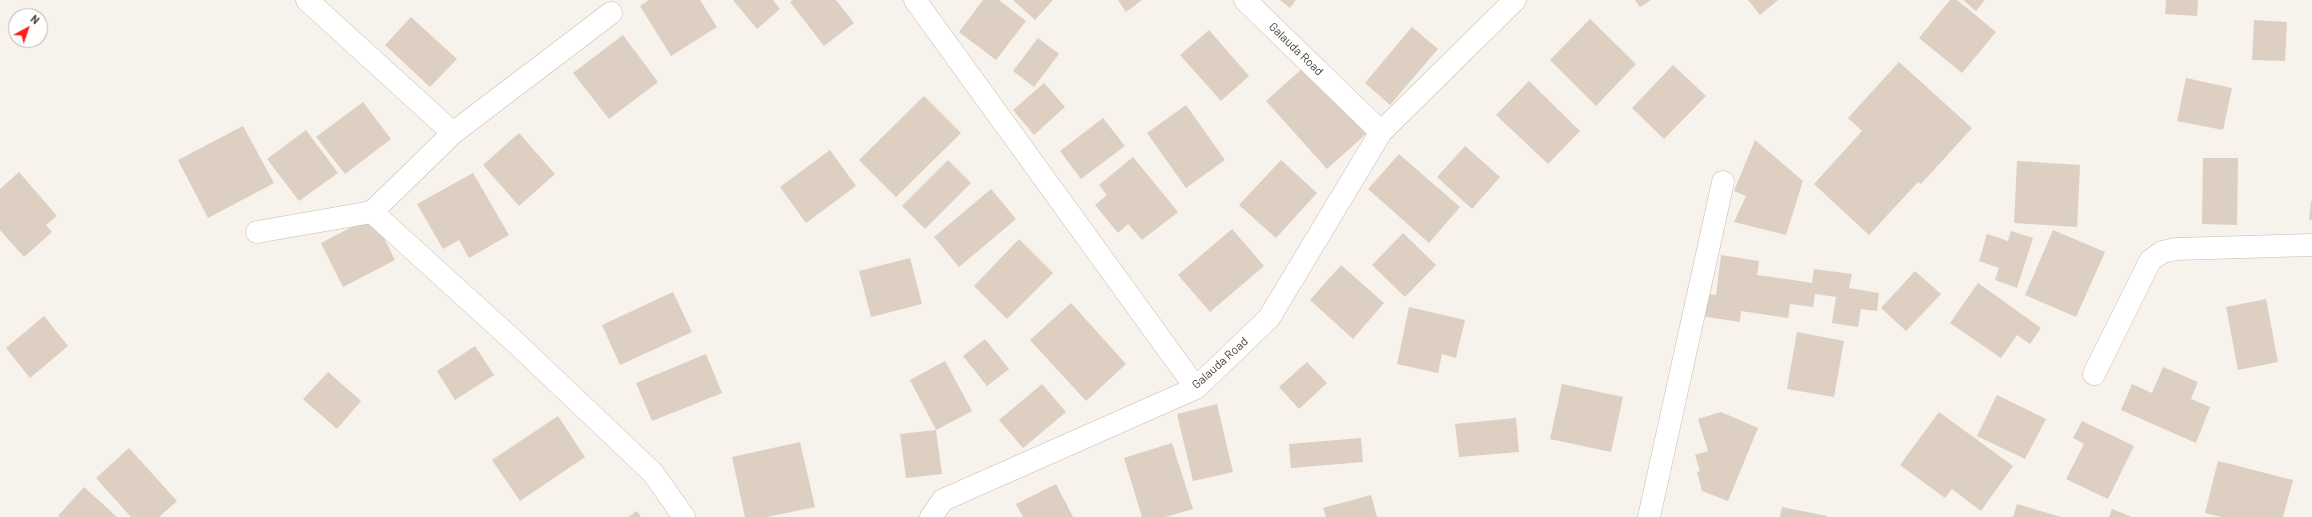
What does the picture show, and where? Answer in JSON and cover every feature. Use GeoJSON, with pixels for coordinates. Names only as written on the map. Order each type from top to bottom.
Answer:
{"type":"FeatureCollection","features":[{"type":"Feature","properties":{"kind":"street"},"geometry":{"type":"LineString","coordinates":[[307,0],[453,133]]}},
{"type":"Feature","properties":{"kind":"street"},"geometry":{"type":"LineString","coordinates":[[915,0],[1196,388]]}},
{"type":"Feature","properties":{"kind":"street","name":"Galauda Road"},"geometry":{"type":"LineString","coordinates":[[1245,0],[1381,132]]}},
{"type":"Feature","properties":{"kind":"street","name":"Galauda Road"},"geometry":{"type":"LineString","coordinates":[[931,517],[943,500],[1196,388],[1269,318],[1381,132],[1515,0]]}},
{"type":"Feature","properties":{"kind":"street"},"geometry":{"type":"LineString","coordinates":[[257,232],[372,212],[453,133],[611,13]]}},
{"type":"Feature","properties":{"kind":"street"},"geometry":{"type":"LineString","coordinates":[[1649,517],[1723,182]]}},
{"type":"Feature","properties":{"kind":"street"},"geometry":{"type":"LineString","coordinates":[[372,212],[514,341],[647,468],[684,517]]}},
{"type":"Feature","properties":{"kind":"street"},"geometry":{"type":"LineString","coordinates":[[2094,374],[2150,261],[2162,252],[2176,248],[2312,245]]}},
{"type":"Feature","properties":{"kind":"building"},"geometry":{"type":"Polygon","coordinates":[[[649,0],[700,0],[717,27],[671,56],[640,6],[649,0]]]}},
{"type":"Feature","properties":{"kind":"building"},"geometry":{"type":"Polygon","coordinates":[[[733,0],[773,0],[780,9],[757,29],[733,0]]]}},
{"type":"Feature","properties":{"kind":"building"},"geometry":{"type":"Polygon","coordinates":[[[793,0],[836,0],[854,23],[824,46],[790,2],[793,0]]]}},
{"type":"Feature","properties":{"kind":"building"},"geometry":{"type":"Polygon","coordinates":[[[983,0],[999,0],[1026,21],[996,60],[959,32],[983,0]]]}},
{"type":"Feature","properties":{"kind":"building"},"geometry":{"type":"Polygon","coordinates":[[[1013,0],[1053,0],[1035,20],[1013,0]]]}},
{"type":"Feature","properties":{"kind":"building"},"geometry":{"type":"Polygon","coordinates":[[[1118,0],[1142,0],[1126,12],[1118,0]]]}},
{"type":"Feature","properties":{"kind":"building"},"geometry":{"type":"Polygon","coordinates":[[[1280,0],[1296,0],[1290,8],[1280,0]]]}},
{"type":"Feature","properties":{"kind":"building"},"geometry":{"type":"Polygon","coordinates":[[[1635,0],[1651,0],[1640,7],[1635,0]]]}},
{"type":"Feature","properties":{"kind":"building"},"geometry":{"type":"Polygon","coordinates":[[[1748,0],[1778,0],[1760,15],[1748,0]]]}},
{"type":"Feature","properties":{"kind":"building"},"geometry":{"type":"Polygon","coordinates":[[[1950,0],[1957,0],[1996,32],[1962,73],[1919,38],[1950,0]]]}},
{"type":"Feature","properties":{"kind":"building"},"geometry":{"type":"Polygon","coordinates":[[[1963,0],[1985,0],[1976,11],[1963,0]]]}},
{"type":"Feature","properties":{"kind":"building"},"geometry":{"type":"Polygon","coordinates":[[[2166,0],[2198,0],[2197,16],[2165,14],[2166,0]]]}},
{"type":"Feature","properties":{"kind":"building"},"geometry":{"type":"Polygon","coordinates":[[[411,17],[457,59],[430,87],[385,45],[411,17]]]}},
{"type":"Feature","properties":{"kind":"building"},"geometry":{"type":"Polygon","coordinates":[[[1590,19],[1636,64],[1596,106],[1550,60],[1590,19]]]}},
{"type":"Feature","properties":{"kind":"building"},"geometry":{"type":"Polygon","coordinates":[[[2254,20],[2287,22],[2285,61],[2252,60],[2254,20]]]}},
{"type":"Feature","properties":{"kind":"building"},"geometry":{"type":"Polygon","coordinates":[[[1412,27],[1438,49],[1390,105],[1365,83],[1412,27]]]}},
{"type":"Feature","properties":{"kind":"building"},"geometry":{"type":"Polygon","coordinates":[[[1209,30],[1249,76],[1221,101],[1180,55],[1209,30]]]}},
{"type":"Feature","properties":{"kind":"building"},"geometry":{"type":"Polygon","coordinates":[[[623,35],[658,82],[609,119],[573,73],[623,35]]]}},
{"type":"Feature","properties":{"kind":"building"},"geometry":{"type":"Polygon","coordinates":[[[1038,38],[1059,54],[1034,87],[1013,71],[1038,38]]]}},
{"type":"Feature","properties":{"kind":"building"},"geometry":{"type":"Polygon","coordinates":[[[1899,62],[1972,128],[1921,184],[1918,182],[1869,235],[1814,184],[1862,131],[1848,118],[1899,62]]]}},
{"type":"Feature","properties":{"kind":"building"},"geometry":{"type":"Polygon","coordinates":[[[1673,65],[1706,96],[1664,139],[1632,108],[1673,65]]]}},
{"type":"Feature","properties":{"kind":"building"},"geometry":{"type":"Polygon","coordinates":[[[1304,67],[1366,134],[1327,169],[1266,101],[1304,67]]]}},
{"type":"Feature","properties":{"kind":"building"},"geometry":{"type":"Polygon","coordinates":[[[2186,78],[2232,88],[2223,130],[2177,121],[2186,78]]]}},
{"type":"Feature","properties":{"kind":"building"},"geometry":{"type":"Polygon","coordinates":[[[1529,81],[1580,131],[1548,164],[1496,115],[1529,81]]]}},
{"type":"Feature","properties":{"kind":"building"},"geometry":{"type":"Polygon","coordinates":[[[1044,83],[1065,107],[1034,135],[1013,110],[1044,83]]]}},
{"type":"Feature","properties":{"kind":"building"},"geometry":{"type":"Polygon","coordinates":[[[924,96],[961,133],[896,197],[859,160],[924,96]]]}},
{"type":"Feature","properties":{"kind":"building"},"geometry":{"type":"Polygon","coordinates":[[[363,102],[391,139],[345,174],[316,137],[363,102]]]}},
{"type":"Feature","properties":{"kind":"building"},"geometry":{"type":"Polygon","coordinates":[[[1186,105],[1225,160],[1186,188],[1147,133],[1186,105]]]}},
{"type":"Feature","properties":{"kind":"building"},"geometry":{"type":"Polygon","coordinates":[[[1103,118],[1125,146],[1081,179],[1060,151],[1103,118]]]}},
{"type":"Feature","properties":{"kind":"building"},"geometry":{"type":"Polygon","coordinates":[[[243,126],[274,183],[208,218],[178,160],[243,126]]]}},
{"type":"Feature","properties":{"kind":"building"},"geometry":{"type":"Polygon","coordinates":[[[306,130],[338,173],[299,201],[267,159],[306,130]]]}},
{"type":"Feature","properties":{"kind":"building"},"geometry":{"type":"Polygon","coordinates":[[[519,133],[555,174],[519,206],[483,165],[519,133]]]}},
{"type":"Feature","properties":{"kind":"building"},"geometry":{"type":"Polygon","coordinates":[[[1755,140],[1803,181],[1786,235],[1734,222],[1746,196],[1734,191],[1755,140]]]}},
{"type":"Feature","properties":{"kind":"building"},"geometry":{"type":"Polygon","coordinates":[[[1465,146],[1500,177],[1472,209],[1437,177],[1465,146]]]}},
{"type":"Feature","properties":{"kind":"building"},"geometry":{"type":"Polygon","coordinates":[[[830,150],[856,186],[806,223],[780,187],[830,150]]]}},
{"type":"Feature","properties":{"kind":"building"},"geometry":{"type":"Polygon","coordinates":[[[1399,154],[1460,207],[1429,243],[1368,189],[1399,154]]]}},
{"type":"Feature","properties":{"kind":"building"},"geometry":{"type":"Polygon","coordinates":[[[1133,157],[1178,212],[1142,240],[1128,224],[1118,233],[1095,205],[1107,195],[1099,185],[1133,157]]]}},
{"type":"Feature","properties":{"kind":"building"},"geometry":{"type":"Polygon","coordinates":[[[2203,158],[2238,158],[2237,225],[2202,224],[2203,158]]]}},
{"type":"Feature","properties":{"kind":"building"},"geometry":{"type":"Polygon","coordinates":[[[948,160],[971,183],[925,229],[902,206],[948,160]]]}},
{"type":"Feature","properties":{"kind":"building"},"geometry":{"type":"Polygon","coordinates":[[[1281,160],[1317,193],[1276,238],[1239,205],[1281,160]]]}},
{"type":"Feature","properties":{"kind":"building"},"geometry":{"type":"Polygon","coordinates":[[[2017,161],[2080,165],[2077,227],[2014,223],[2017,161]]]}},
{"type":"Feature","properties":{"kind":"building"},"geometry":{"type":"Polygon","coordinates":[[[19,172],[57,216],[46,225],[52,232],[24,257],[0,230],[0,189],[19,172]]]}},
{"type":"Feature","properties":{"kind":"building"},"geometry":{"type":"Polygon","coordinates":[[[473,173],[509,235],[469,258],[459,240],[443,249],[417,204],[473,173]]]}},
{"type":"Feature","properties":{"kind":"building"},"geometry":{"type":"Polygon","coordinates":[[[991,189],[1016,219],[959,267],[934,237],[991,189]]]}},
{"type":"Feature","properties":{"kind":"building"},"geometry":{"type":"Polygon","coordinates":[[[2311,201],[2312,220],[2309,220],[2311,201]]]}},
{"type":"Feature","properties":{"kind":"building"},"geometry":{"type":"Polygon","coordinates":[[[373,216],[395,260],[343,287],[321,243],[373,216]]]}},
{"type":"Feature","properties":{"kind":"building"},"geometry":{"type":"Polygon","coordinates":[[[1232,229],[1264,266],[1210,312],[1178,275],[1232,229]]]}},
{"type":"Feature","properties":{"kind":"building"},"geometry":{"type":"Polygon","coordinates":[[[2053,230],[2105,252],[2076,317],[2025,295],[2053,230]]]}},
{"type":"Feature","properties":{"kind":"building"},"geometry":{"type":"Polygon","coordinates":[[[2011,231],[2033,238],[2017,288],[1995,280],[1999,268],[1979,261],[1987,234],[2008,241],[2011,231]]]}},
{"type":"Feature","properties":{"kind":"building"},"geometry":{"type":"Polygon","coordinates":[[[1403,233],[1436,265],[1405,297],[1372,265],[1403,233]]]}},
{"type":"Feature","properties":{"kind":"building"},"geometry":{"type":"Polygon","coordinates":[[[1019,239],[1053,273],[1007,319],[974,286],[1019,239]]]}},
{"type":"Feature","properties":{"kind":"building"},"geometry":{"type":"Polygon","coordinates":[[[1721,255],[1759,261],[1757,275],[1812,283],[1814,269],[1852,274],[1849,288],[1879,293],[1877,311],[1861,309],[1858,327],[1832,323],[1836,297],[1815,294],[1813,307],[1790,304],[1788,318],[1741,311],[1740,322],[1701,316],[1704,293],[1716,295],[1721,255]]]}},
{"type":"Feature","properties":{"kind":"building"},"geometry":{"type":"Polygon","coordinates":[[[910,258],[922,304],[871,317],[859,271],[910,258]]]}},
{"type":"Feature","properties":{"kind":"building"},"geometry":{"type":"Polygon","coordinates":[[[1341,265],[1384,303],[1353,339],[1310,300],[1341,265]]]}},
{"type":"Feature","properties":{"kind":"building"},"geometry":{"type":"Polygon","coordinates":[[[1915,271],[1941,294],[1906,331],[1881,308],[1915,271]]]}},
{"type":"Feature","properties":{"kind":"building"},"geometry":{"type":"Polygon","coordinates":[[[1978,283],[2041,328],[2030,344],[2017,335],[2001,358],[1950,323],[1978,283]]]}},
{"type":"Feature","properties":{"kind":"building"},"geometry":{"type":"Polygon","coordinates":[[[673,292],[692,332],[620,365],[602,325],[673,292]]]}},
{"type":"Feature","properties":{"kind":"building"},"geometry":{"type":"Polygon","coordinates":[[[2266,299],[2278,362],[2238,370],[2226,307],[2266,299]]]}},
{"type":"Feature","properties":{"kind":"building"},"geometry":{"type":"Polygon","coordinates":[[[1071,303],[1126,364],[1086,401],[1030,340],[1071,303]]]}},
{"type":"Feature","properties":{"kind":"building"},"geometry":{"type":"Polygon","coordinates":[[[1409,307],[1465,320],[1456,358],[1442,354],[1438,373],[1397,364],[1409,307]]]}},
{"type":"Feature","properties":{"kind":"building"},"geometry":{"type":"Polygon","coordinates":[[[44,316],[68,346],[30,378],[6,348],[44,316]]]}},
{"type":"Feature","properties":{"kind":"building"},"geometry":{"type":"Polygon","coordinates":[[[1797,332],[1844,341],[1834,397],[1787,389],[1797,332]]]}},
{"type":"Feature","properties":{"kind":"building"},"geometry":{"type":"Polygon","coordinates":[[[985,339],[1009,369],[987,386],[963,356],[985,339]]]}},
{"type":"Feature","properties":{"kind":"building"},"geometry":{"type":"Polygon","coordinates":[[[475,346],[494,375],[455,400],[437,371],[475,346]]]}},
{"type":"Feature","properties":{"kind":"building"},"geometry":{"type":"Polygon","coordinates":[[[706,354],[722,393],[652,421],[636,383],[706,354]]]}},
{"type":"Feature","properties":{"kind":"building"},"geometry":{"type":"Polygon","coordinates":[[[945,361],[972,411],[936,430],[910,380],[945,361]]]}},
{"type":"Feature","properties":{"kind":"building"},"geometry":{"type":"Polygon","coordinates":[[[1307,362],[1327,383],[1299,409],[1279,387],[1307,362]]]}},
{"type":"Feature","properties":{"kind":"building"},"geometry":{"type":"Polygon","coordinates":[[[2163,367],[2198,382],[2191,399],[2210,407],[2196,443],[2121,410],[2132,384],[2152,393],[2163,367]]]}},
{"type":"Feature","properties":{"kind":"building"},"geometry":{"type":"Polygon","coordinates":[[[328,372],[361,401],[337,429],[303,399],[328,372]]]}},
{"type":"Feature","properties":{"kind":"building"},"geometry":{"type":"Polygon","coordinates":[[[1042,384],[1066,412],[1023,448],[999,420],[1042,384]]]}},
{"type":"Feature","properties":{"kind":"building"},"geometry":{"type":"Polygon","coordinates":[[[1562,384],[1623,397],[1611,452],[1550,439],[1562,384]]]}},
{"type":"Feature","properties":{"kind":"building"},"geometry":{"type":"Polygon","coordinates":[[[1997,395],[2046,419],[2025,459],[1977,436],[1997,395]]]}},
{"type":"Feature","properties":{"kind":"building"},"geometry":{"type":"Polygon","coordinates":[[[1217,404],[1233,472],[1193,481],[1177,414],[1217,404]]]}},
{"type":"Feature","properties":{"kind":"building"},"geometry":{"type":"Polygon","coordinates":[[[1721,412],[1758,428],[1728,501],[1702,491],[1697,472],[1700,471],[1695,455],[1708,451],[1698,419],[1721,412]]]}},
{"type":"Feature","properties":{"kind":"building"},"geometry":{"type":"Polygon","coordinates":[[[1939,412],[2013,466],[1981,511],[1952,489],[1945,498],[1900,465],[1939,412]]]}},
{"type":"Feature","properties":{"kind":"building"},"geometry":{"type":"Polygon","coordinates":[[[558,416],[585,457],[520,501],[492,460],[558,416]]]}},
{"type":"Feature","properties":{"kind":"building"},"geometry":{"type":"Polygon","coordinates":[[[1516,418],[1519,452],[1459,457],[1455,424],[1516,418]]]}},
{"type":"Feature","properties":{"kind":"building"},"geometry":{"type":"Polygon","coordinates":[[[2082,421],[2134,446],[2108,499],[2066,479],[2084,444],[2073,438],[2082,421]]]}},
{"type":"Feature","properties":{"kind":"building"},"geometry":{"type":"Polygon","coordinates":[[[936,430],[942,474],[906,478],[900,434],[936,430]]]}},
{"type":"Feature","properties":{"kind":"building"},"geometry":{"type":"Polygon","coordinates":[[[1361,438],[1363,462],[1291,468],[1289,444],[1361,438]]]}},
{"type":"Feature","properties":{"kind":"building"},"geometry":{"type":"Polygon","coordinates":[[[800,442],[815,507],[767,517],[745,517],[732,457],[800,442]]]}},
{"type":"Feature","properties":{"kind":"building"},"geometry":{"type":"Polygon","coordinates":[[[1172,443],[1193,509],[1165,517],[1142,517],[1124,458],[1172,443]]]}},
{"type":"Feature","properties":{"kind":"building"},"geometry":{"type":"Polygon","coordinates":[[[129,448],[177,501],[159,517],[131,517],[96,478],[129,448]]]}},
{"type":"Feature","properties":{"kind":"building"},"geometry":{"type":"Polygon","coordinates":[[[2218,461],[2293,480],[2283,517],[2222,517],[2205,513],[2218,461]]]}},
{"type":"Feature","properties":{"kind":"building"},"geometry":{"type":"Polygon","coordinates":[[[1056,484],[1073,517],[1023,517],[1016,504],[1056,484]]]}},
{"type":"Feature","properties":{"kind":"building"},"geometry":{"type":"Polygon","coordinates":[[[84,487],[117,517],[58,516],[84,487]]]}},
{"type":"Feature","properties":{"kind":"building"},"geometry":{"type":"Polygon","coordinates":[[[1371,495],[1377,517],[1326,517],[1323,508],[1371,495]]]}},
{"type":"Feature","properties":{"kind":"building"},"geometry":{"type":"Polygon","coordinates":[[[2017,504],[2061,517],[2013,517],[2017,504]]]}},
{"type":"Feature","properties":{"kind":"building"},"geometry":{"type":"Polygon","coordinates":[[[1782,507],[1827,516],[1827,517],[1780,517],[1782,507]]]}},
{"type":"Feature","properties":{"kind":"building"},"geometry":{"type":"Polygon","coordinates":[[[2112,509],[2132,517],[2109,517],[2112,509]]]}},
{"type":"Feature","properties":{"kind":"building"},"geometry":{"type":"Polygon","coordinates":[[[637,511],[641,517],[628,517],[637,511]]]}}]}
